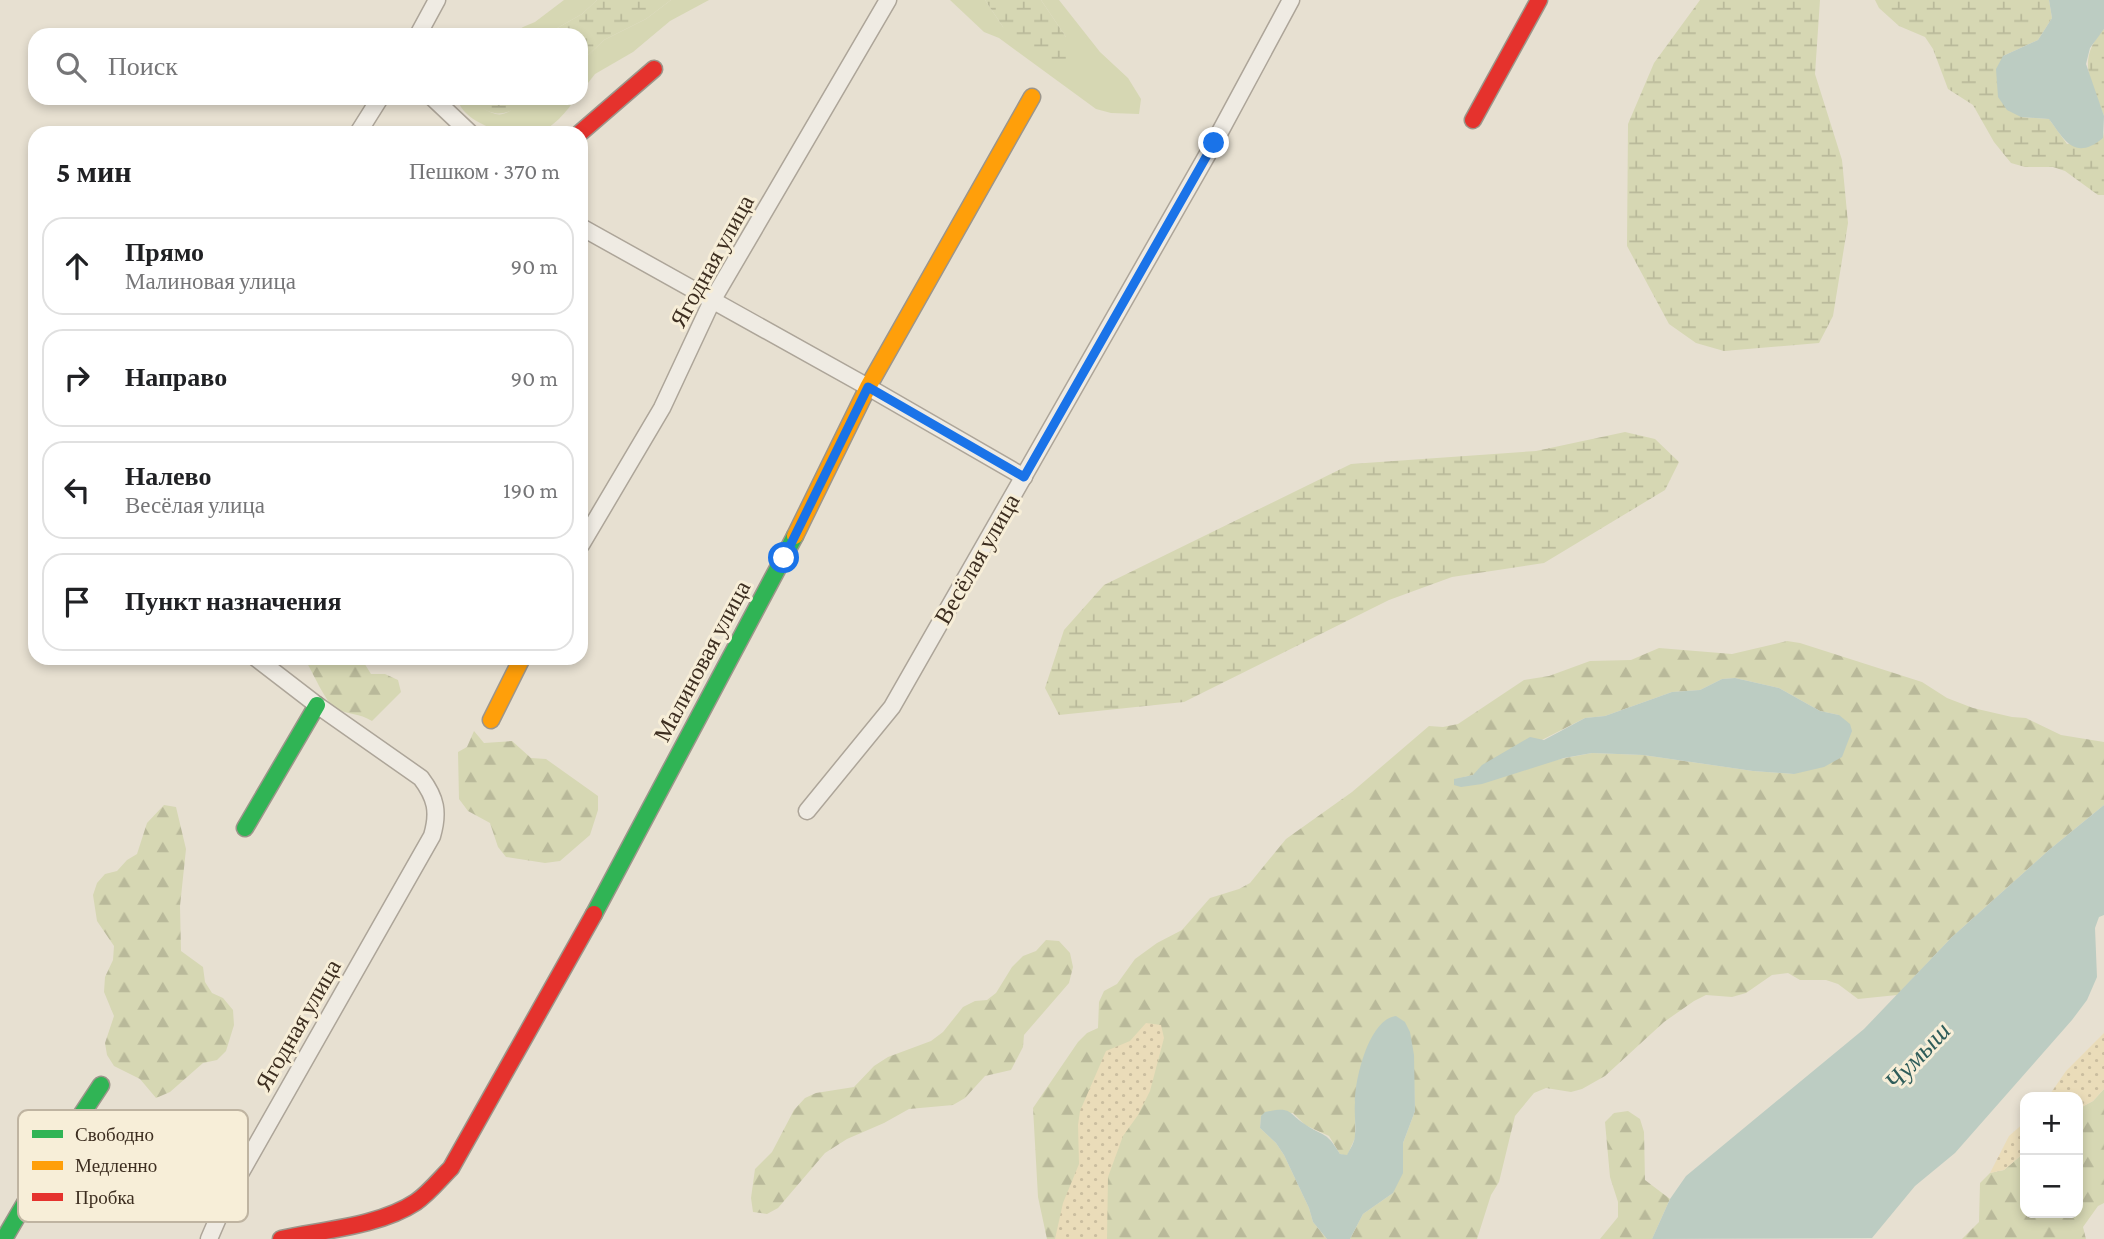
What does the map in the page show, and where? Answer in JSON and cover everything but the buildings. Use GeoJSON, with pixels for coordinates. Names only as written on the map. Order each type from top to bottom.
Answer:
{"type":"FeatureCollection","features":[{"type":"Feature","properties":{"kind":"street"},"geometry":{"type":"LineString","coordinates":[[422,28],[438,0]]}},
{"type":"Feature","properties":{"kind":"street","name":"Ягодная улица"},"geometry":{"type":"LineString","coordinates":[[588,533],[662,408],[712,301],[888,0]]}},
{"type":"Feature","properties":{"kind":"street","name":"Весёлая улица"},"geometry":{"type":"LineString","coordinates":[[807,811],[892,707],[1214,143],[1291,0]]}},
{"type":"Feature","properties":{"kind":"street"},"geometry":{"type":"LineString","coordinates":[[1473,120],[1538,0]]}},
{"type":"Feature","properties":{"kind":"street"},"geometry":{"type":"LineString","coordinates":[[588,126],[654,69]]}},
{"type":"Feature","properties":{"kind":"street","name":"Малиновая улица"},"geometry":{"type":"LineString","coordinates":[[281,1239],[375,1220],[403,1210],[419,1200],[451,1168],[558,981],[784,558],[868,387],[1032,97]]}},
{"type":"Feature","properties":{"kind":"street"},"geometry":{"type":"LineString","coordinates":[[362,126],[376,105]]}},
{"type":"Feature","properties":{"kind":"street"},"geometry":{"type":"LineString","coordinates":[[440,105],[463,126]]}},
{"type":"Feature","properties":{"kind":"street"},"geometry":{"type":"LineString","coordinates":[[588,231],[1024,477]]}},
{"type":"Feature","properties":{"kind":"street"},"geometry":{"type":"LineString","coordinates":[[245,828],[317,705],[265,665]]}},
{"type":"Feature","properties":{"kind":"street"},"geometry":{"type":"LineString","coordinates":[[491,720],[518,665]]}},
{"type":"Feature","properties":{"kind":"street","name":"Ягодная улица"},"geometry":{"type":"LineString","coordinates":[[248,1160],[432,836],[437,820],[431,791],[421,778],[317,705]]}},
{"type":"Feature","properties":{"kind":"street"},"geometry":{"type":"LineString","coordinates":[[85,1110],[101,1085]]}},
{"type":"Feature","properties":{"kind":"street"},"geometry":{"type":"LineString","coordinates":[[4,1239],[18,1215]]}},
{"type":"Feature","properties":{"kind":"street","name":"Ягодная улица"},"geometry":{"type":"LineString","coordinates":[[209,1239],[216,1222]]}},
{"type":"Feature","properties":{"kind":"green space"},"geometry":{"type":"Polygon","coordinates":[[[564,0],[597,0],[582,14],[557,28],[522,28],[535,22],[564,0]]]}},
{"type":"Feature","properties":{"kind":"green space"},"geometry":{"type":"Polygon","coordinates":[[[597,0],[671,0],[646,19],[604,40],[588,55],[588,28],[557,28],[582,14],[597,0]]]}},
{"type":"Feature","properties":{"kind":"green space"},"geometry":{"type":"Polygon","coordinates":[[[671,0],[709,0],[670,21],[633,52],[595,74],[588,83],[588,55],[604,40],[646,19],[671,0]]]}},
{"type":"Feature","properties":{"kind":"green space"},"geometry":{"type":"Polygon","coordinates":[[[950,0],[985,0],[1003,27],[1066,37],[1041,0],[1059,0],[1100,52],[1128,78],[1141,99],[1139,114],[1111,113],[1096,109],[999,38],[984,32],[950,0]]]}},
{"type":"Feature","properties":{"kind":"green space"},"geometry":{"type":"Polygon","coordinates":[[[985,0],[1041,0],[1066,37],[1071,66],[1058,68],[1046,63],[1003,27],[985,0]]]}},
{"type":"Feature","properties":{"kind":"green space"},"geometry":{"type":"Polygon","coordinates":[[[1700,0],[1820,0],[1815,74],[1842,160],[1848,223],[1833,316],[1819,343],[1724,351],[1696,343],[1669,324],[1627,246],[1628,124],[1654,63],[1700,0]]]}},
{"type":"Feature","properties":{"kind":"green space"},"geometry":{"type":"Polygon","coordinates":[[[1875,0],[2049,0],[2052,18],[2038,40],[2003,56],[2021,117],[2049,119],[2067,144],[2103,138],[2104,132],[2104,195],[2098,195],[2065,171],[2053,167],[2025,167],[2011,163],[1994,142],[1973,105],[1948,89],[1933,49],[1925,37],[1899,26],[1879,8],[1875,0]]]}},
{"type":"Feature","properties":{"kind":"green space"},"geometry":{"type":"Polygon","coordinates":[[[2104,29],[2104,116],[2091,82],[2088,61],[2095,40],[2104,29]]]}},
{"type":"Feature","properties":{"kind":"green space"},"geometry":{"type":"Polygon","coordinates":[[[460,105],[480,105],[496,114],[502,114],[519,105],[571,105],[551,126],[486,126],[468,115],[460,105]]]}},
{"type":"Feature","properties":{"kind":"green space"},"geometry":{"type":"Polygon","coordinates":[[[479,105],[520,105],[500,113],[479,105]]]}},
{"type":"Feature","properties":{"kind":"green space"},"geometry":{"type":"Polygon","coordinates":[[[1625,432],[1655,439],[1679,462],[1665,490],[1544,563],[1452,577],[1389,600],[1184,702],[1059,715],[1045,688],[1064,630],[1104,585],[1351,464],[1536,451],[1625,432]]]}},
{"type":"Feature","properties":{"kind":"green space"},"geometry":{"type":"Polygon","coordinates":[[[1787,641],[1800,643],[1922,682],[1947,698],[1973,708],[2026,718],[2061,735],[2104,742],[2104,805],[1952,937],[1897,995],[1858,999],[1838,984],[1826,980],[1800,980],[1788,973],[1772,975],[1746,993],[1732,997],[1706,995],[1694,1001],[1664,1022],[1605,1076],[1582,1089],[1571,1092],[1546,1088],[1534,1093],[1515,1116],[1499,1182],[1491,1195],[1477,1239],[1350,1239],[1363,1214],[1393,1193],[1403,1143],[1415,1111],[1414,1084],[1355,1099],[1355,1138],[1347,1156],[1340,1154],[1329,1136],[1305,1125],[1293,1113],[1261,1116],[1260,1128],[1284,1155],[1313,1222],[1327,1239],[1047,1239],[1038,1197],[1033,1108],[1078,1042],[1087,1033],[1098,1028],[1099,1002],[1104,991],[1117,984],[1135,959],[1182,930],[1210,898],[1250,883],[1286,839],[1352,792],[1429,726],[1458,724],[1524,680],[1549,676],[1590,661],[1631,660],[1659,648],[1732,654],[1787,641]],[[1735,678],[1722,679],[1700,690],[1672,692],[1605,716],[1585,718],[1473,775],[1455,779],[1592,753],[1643,755],[1753,771],[1794,774],[1839,715],[1820,711],[1779,688],[1735,678]]]}},
{"type":"Feature","properties":{"kind":"green space"},"geometry":{"type":"Polygon","coordinates":[[[308,665],[365,665],[371,674],[385,674],[398,680],[401,692],[372,721],[336,709],[328,701],[308,665]]]}},
{"type":"Feature","properties":{"kind":"green space"},"geometry":{"type":"Polygon","coordinates":[[[474,731],[484,743],[512,741],[531,758],[546,759],[598,796],[598,810],[590,835],[560,861],[545,863],[506,857],[498,847],[490,823],[468,811],[459,799],[458,752],[467,747],[474,731]]]}},
{"type":"Feature","properties":{"kind":"green space"},"geometry":{"type":"Polygon","coordinates":[[[164,805],[176,807],[186,849],[180,906],[181,951],[203,967],[205,982],[212,993],[223,998],[233,1010],[234,1025],[226,1051],[217,1060],[203,1063],[170,1092],[156,1098],[140,1079],[114,1066],[107,1055],[105,1043],[114,1016],[104,992],[105,977],[113,960],[114,946],[97,921],[93,895],[97,883],[105,874],[117,871],[137,854],[147,823],[164,805]]]}},
{"type":"Feature","properties":{"kind":"green space"},"geometry":{"type":"Polygon","coordinates":[[[1046,940],[1059,941],[1070,953],[1073,967],[1069,983],[1024,1035],[1023,1047],[1011,1070],[985,1076],[965,1098],[953,1105],[909,1109],[847,1139],[825,1153],[778,1208],[767,1214],[753,1212],[751,1198],[755,1169],[772,1152],[794,1110],[805,1098],[816,1093],[854,1087],[874,1066],[888,1057],[931,1041],[943,1032],[963,1007],[975,1001],[987,1000],[996,993],[1012,967],[1023,956],[1036,951],[1046,940]]]}},
{"type":"Feature","properties":{"kind":"green space"},"geometry":{"type":"Polygon","coordinates":[[[2104,1089],[2104,1203],[2098,1206],[2083,1227],[2086,1239],[1962,1239],[1979,1222],[1980,1183],[1990,1173],[2004,1170],[2020,1156],[2020,1218],[2083,1218],[2083,1106],[2093,1101],[2104,1089]]]}},
{"type":"Feature","properties":{"kind":"green space"},"geometry":{"type":"Polygon","coordinates":[[[1628,1111],[1640,1119],[1644,1132],[1645,1180],[1670,1199],[1652,1239],[1600,1239],[1618,1217],[1618,1202],[1610,1177],[1605,1122],[1614,1113],[1628,1111]]]}},
{"type":"Feature","properties":{"kind":"sand"},"geometry":{"type":"Polygon","coordinates":[[[1146,1023],[1161,1025],[1164,1038],[1150,1091],[1123,1136],[1108,1177],[1107,1239],[1055,1239],[1063,1203],[1079,1164],[1080,1111],[1106,1051],[1130,1041],[1146,1023]]]}},
{"type":"Feature","properties":{"kind":"sand"},"geometry":{"type":"Polygon","coordinates":[[[2104,1033],[2104,1089],[2093,1101],[2083,1106],[2083,1092],[2051,1092],[2066,1071],[2104,1033]]]}},
{"type":"Feature","properties":{"kind":"sand"},"geometry":{"type":"Polygon","coordinates":[[[2020,1126],[2020,1156],[2004,1170],[1990,1173],[2009,1136],[2020,1126]]]}},
{"type":"Feature","properties":{"kind":"water"},"geometry":{"type":"Polygon","coordinates":[[[2049,0],[2104,0],[2104,29],[2090,48],[2086,64],[2104,116],[2103,138],[2085,148],[2078,148],[2066,141],[2049,119],[2021,117],[2007,110],[1998,97],[1996,69],[2003,56],[2038,40],[2052,18],[2049,0]]]}},
{"type":"Feature","properties":{"kind":"water"},"geometry":{"type":"Polygon","coordinates":[[[1735,678],[1779,688],[1820,711],[1839,715],[1850,724],[1852,731],[1842,757],[1824,767],[1794,774],[1753,771],[1643,755],[1592,753],[1564,758],[1482,784],[1461,787],[1454,785],[1454,779],[1473,775],[1482,765],[1530,737],[1544,740],[1585,718],[1605,716],[1672,692],[1700,690],[1722,679],[1735,678]]]}},
{"type":"Feature","properties":{"kind":"water","name":"Чумыш"},"geometry":{"type":"Polygon","coordinates":[[[2104,805],[2104,915],[2099,917],[2095,928],[2097,977],[2087,1000],[1955,1153],[1915,1186],[1872,1238],[1652,1239],[1670,1199],[1686,1176],[1864,1029],[1952,937],[2104,805]]]}},
{"type":"Feature","properties":{"kind":"water"},"geometry":{"type":"Polygon","coordinates":[[[1396,1016],[1405,1022],[1410,1032],[1414,1055],[1415,1111],[1403,1143],[1403,1173],[1393,1193],[1363,1214],[1350,1239],[1327,1239],[1313,1222],[1284,1155],[1260,1128],[1261,1116],[1265,1112],[1285,1110],[1328,1138],[1340,1154],[1347,1155],[1355,1138],[1356,1092],[1365,1052],[1378,1027],[1396,1016]]]}},
{"type":"Feature","properties":{"kind":"traffic: fast"},"geometry":{"type":"LineString","coordinates":[[594,914],[795,536]]}},
{"type":"Feature","properties":{"kind":"traffic: fast"},"geometry":{"type":"LineString","coordinates":[[245,828],[317,705]]}},
{"type":"Feature","properties":{"kind":"traffic: fast"},"geometry":{"type":"LineString","coordinates":[[85,1110],[101,1085]]}},
{"type":"Feature","properties":{"kind":"traffic: fast"},"geometry":{"type":"LineString","coordinates":[[4,1239],[18,1215]]}},
{"type":"Feature","properties":{"kind":"traffic: slow"},"geometry":{"type":"LineString","coordinates":[[795,536],[868,387],[1032,97]]}},
{"type":"Feature","properties":{"kind":"traffic: slow"},"geometry":{"type":"LineString","coordinates":[[491,720],[518,665]]}},
{"type":"Feature","properties":{"kind":"traffic: jam"},"geometry":{"type":"LineString","coordinates":[[1473,120],[1539,0]]}},
{"type":"Feature","properties":{"kind":"traffic: jam"},"geometry":{"type":"LineString","coordinates":[[588,126],[654,69]]}},
{"type":"Feature","properties":{"kind":"traffic: jam"},"geometry":{"type":"LineString","coordinates":[[281,1239],[386,1217],[416,1202],[434,1186],[451,1168],[594,914]]}},
{"type":"Feature","properties":{"kind":"route"},"geometry":{"type":"LineString","coordinates":[[784,558],[868,387],[1024,477],[1214,143]]}}]}
